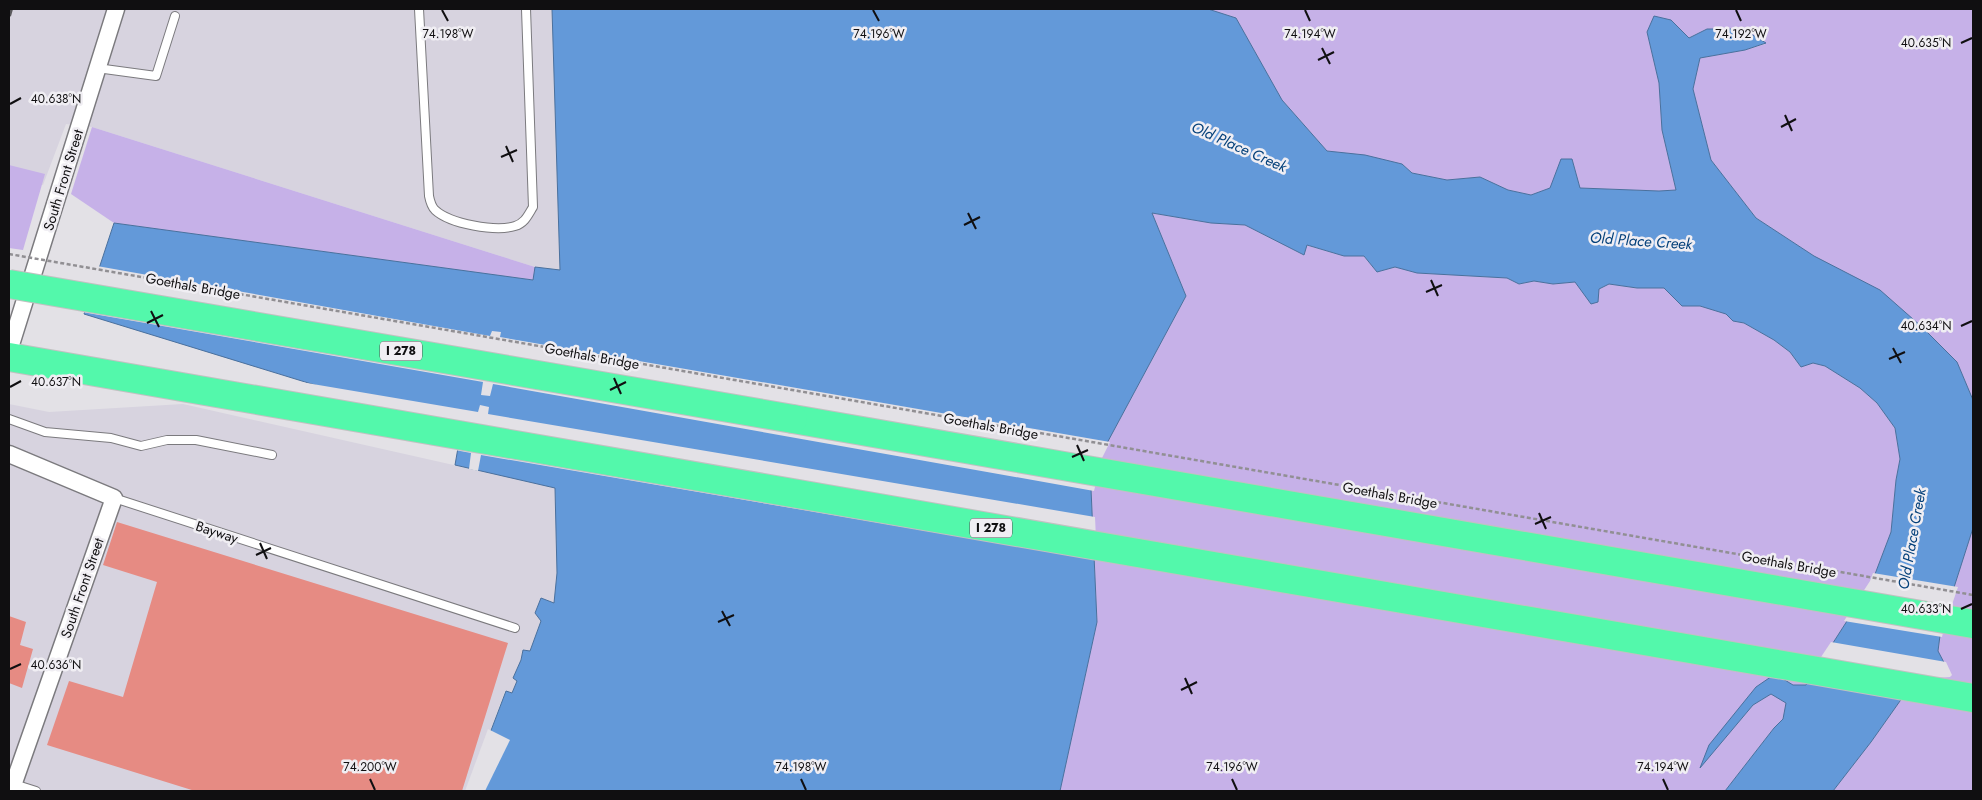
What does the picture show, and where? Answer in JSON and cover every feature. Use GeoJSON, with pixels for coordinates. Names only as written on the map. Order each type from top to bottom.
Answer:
{"type":"FeatureCollection","features":[{"type":"Feature","properties":{"kind":"highway","name":"Goethals Bridge"},"geometry":{"type":"LineString","coordinates":[[9,284],[1973,624]]}},
{"type":"Feature","properties":{"kind":"highway","name":"I 278"},"geometry":{"type":"LineString","coordinates":[[9,357],[1973,698]]}},
{"type":"Feature","properties":{"kind":"street","name":"South Front Street"},"geometry":{"type":"LineString","coordinates":[[9,351],[116,9]]}},
{"type":"Feature","properties":{"kind":"street","name":"Bayway"},"geometry":{"type":"LineString","coordinates":[[9,454],[114,498]]}},
{"type":"Feature","properties":{"kind":"street","name":"South Front Street"},"geometry":{"type":"LineString","coordinates":[[13,787],[114,498]]}},
{"type":"Feature","properties":{"kind":"lane"},"geometry":{"type":"LineString","coordinates":[[419,9],[428,196],[430,203],[436,211],[462,223],[496,228],[515,226],[525,221],[533,206],[526,9]]}},
{"type":"Feature","properties":{"kind":"lane"},"geometry":{"type":"LineString","coordinates":[[97,68],[156,76],[175,16]]}},
{"type":"Feature","properties":{"kind":"lane"},"geometry":{"type":"LineString","coordinates":[[9,419],[44,432],[111,438],[141,446],[167,440],[196,440],[272,455]]}},
{"type":"Feature","properties":{"kind":"lane","name":"Bayway"},"geometry":{"type":"LineString","coordinates":[[114,498],[515,628]]}},
{"type":"Feature","properties":{"kind":"lane"},"geometry":{"type":"LineString","coordinates":[[13,787],[36,791]]}},
{"type":"Feature","properties":{"kind":"path","name":"Goethals Bridge"},"geometry":{"type":"LineString","coordinates":[[9,254],[1973,595]]}},
{"type":"Feature","properties":{"kind":"shaded area"},"geometry":{"type":"Polygon","coordinates":[[[9,9],[552,9],[560,270],[535,267],[92,127],[66,124],[43,185],[9,173],[9,9]]]}},
{"type":"Feature","properties":{"kind":"shaded area"},"geometry":{"type":"Polygon","coordinates":[[[1208,9],[1973,9],[1973,400],[1957,362],[1814,256],[1756,218],[1711,160],[1693,89],[1700,58],[1745,50],[1765,44],[1743,29],[1707,29],[1689,38],[1671,20],[1647,32],[1659,83],[1662,130],[1676,190],[1580,188],[1572,159],[1550,188],[1531,195],[1508,190],[1480,177],[1447,180],[1412,173],[1402,164],[1365,156],[1327,151],[1282,100],[1236,18],[1208,9]]]}},
{"type":"Feature","properties":{"kind":"shaded area"},"geometry":{"type":"Polygon","coordinates":[[[92,127],[535,267],[534,280],[114,223],[71,194],[92,127]]]}},
{"type":"Feature","properties":{"kind":"shaded area"},"geometry":{"type":"Polygon","coordinates":[[[9,165],[45,174],[23,250],[9,248],[9,165]]]}},
{"type":"Feature","properties":{"kind":"shaded area"},"geometry":{"type":"Polygon","coordinates":[[[1152,213],[1211,223],[1245,225],[1304,255],[1306,245],[1344,256],[1364,256],[1377,272],[1395,267],[1417,273],[1507,278],[1519,284],[1534,281],[1553,284],[1575,282],[1599,289],[1609,284],[1637,288],[1664,288],[1682,306],[1700,306],[1727,314],[1733,321],[1744,323],[1774,340],[1790,352],[1801,367],[1813,363],[1825,366],[1860,388],[1877,403],[1895,428],[1900,459],[1891,532],[1872,582],[1806,685],[1793,685],[1775,674],[1701,766],[1753,705],[1771,694],[1787,703],[1783,719],[1725,791],[1060,791],[1097,622],[1091,489],[1099,458],[1186,296],[1152,213]]]}},
{"type":"Feature","properties":{"kind":"shaded area"},"geometry":{"type":"Polygon","coordinates":[[[9,404],[49,412],[183,404],[555,488],[557,573],[554,603],[541,598],[541,620],[530,651],[523,650],[513,678],[517,680],[512,693],[505,691],[468,791],[9,791],[9,404]]]}},
{"type":"Feature","properties":{"kind":"shaded area"},"geometry":{"type":"Polygon","coordinates":[[[1973,528],[1973,791],[1833,791],[1938,651],[1941,628],[1973,528]]]}},
{"type":"Feature","properties":{"kind":"water","name":"Old Place Creek"},"geometry":{"type":"Polygon","coordinates":[[[552,9],[1208,9],[1236,18],[1282,100],[1327,151],[1365,155],[1402,164],[1412,173],[1447,180],[1480,177],[1508,190],[1531,195],[1550,188],[1561,159],[1572,159],[1580,188],[1676,190],[1662,130],[1659,83],[1647,32],[1654,16],[1671,20],[1689,38],[1707,29],[1743,29],[1766,43],[1745,50],[1700,58],[1693,89],[1711,160],[1756,218],[1814,256],[1880,290],[1922,327],[1957,362],[1973,400],[1973,528],[1941,628],[1938,651],[1950,674],[1917,677],[1871,742],[1833,791],[1725,791],[1783,719],[1786,703],[1771,694],[1753,705],[1700,768],[1709,745],[1756,687],[1775,674],[1793,685],[1806,685],[1872,582],[1891,532],[1900,459],[1895,428],[1877,403],[1860,388],[1825,366],[1813,363],[1801,367],[1790,352],[1774,340],[1744,323],[1733,321],[1726,314],[1700,306],[1682,306],[1664,288],[1637,288],[1609,284],[1599,289],[1598,302],[1591,304],[1575,282],[1553,284],[1534,281],[1519,284],[1507,278],[1417,273],[1395,267],[1377,272],[1364,256],[1344,256],[1307,245],[1304,255],[1245,225],[1211,223],[1152,213],[1186,296],[1099,458],[1091,489],[1097,622],[1060,791],[468,791],[506,691],[512,693],[517,681],[513,678],[523,650],[530,651],[541,621],[535,613],[541,598],[554,603],[557,573],[555,488],[455,465],[459,442],[432,421],[84,314],[114,223],[533,280],[535,267],[560,270],[552,9]]]}},
{"type":"Feature","properties":{"kind":"pier"},"geometry":{"type":"Polygon","coordinates":[[[97,266],[490,336],[492,331],[501,332],[500,337],[1110,442],[1102,458],[1094,491],[493,384],[490,396],[481,395],[483,382],[82,312],[97,266]]]}},
{"type":"Feature","properties":{"kind":"pier"},"geometry":{"type":"Polygon","coordinates":[[[289,380],[478,412],[480,405],[489,407],[488,414],[1095,517],[1097,560],[481,455],[478,471],[469,469],[471,453],[455,450],[456,443],[429,423],[289,380]]]}},
{"type":"Feature","properties":{"kind":"pier"},"geometry":{"type":"Polygon","coordinates":[[[1873,573],[1958,587],[1942,637],[1844,621],[1870,581],[1873,573]]]}},
{"type":"Feature","properties":{"kind":"pier"},"geometry":{"type":"Polygon","coordinates":[[[1831,642],[1946,662],[1952,675],[1950,677],[1918,679],[1805,681],[1831,642]]]}},
{"type":"Feature","properties":{"kind":"pier"},"geometry":{"type":"Polygon","coordinates":[[[488,729],[510,740],[485,791],[465,791],[488,729]]]}},
{"type":"Feature","properties":{"kind":"building"},"geometry":{"type":"Polygon","coordinates":[[[117,522],[508,643],[462,791],[195,791],[47,745],[69,681],[123,697],[157,582],[103,565],[117,522]]]}},
{"type":"Feature","properties":{"kind":"building"},"geometry":{"type":"Polygon","coordinates":[[[9,616],[26,622],[20,645],[33,649],[22,688],[9,683],[9,616]]]}},
{"type":"Feature","properties":{"kind":"railway"},"geometry":{"type":"LineString","coordinates":[[9,16],[11,9]]}}]}
